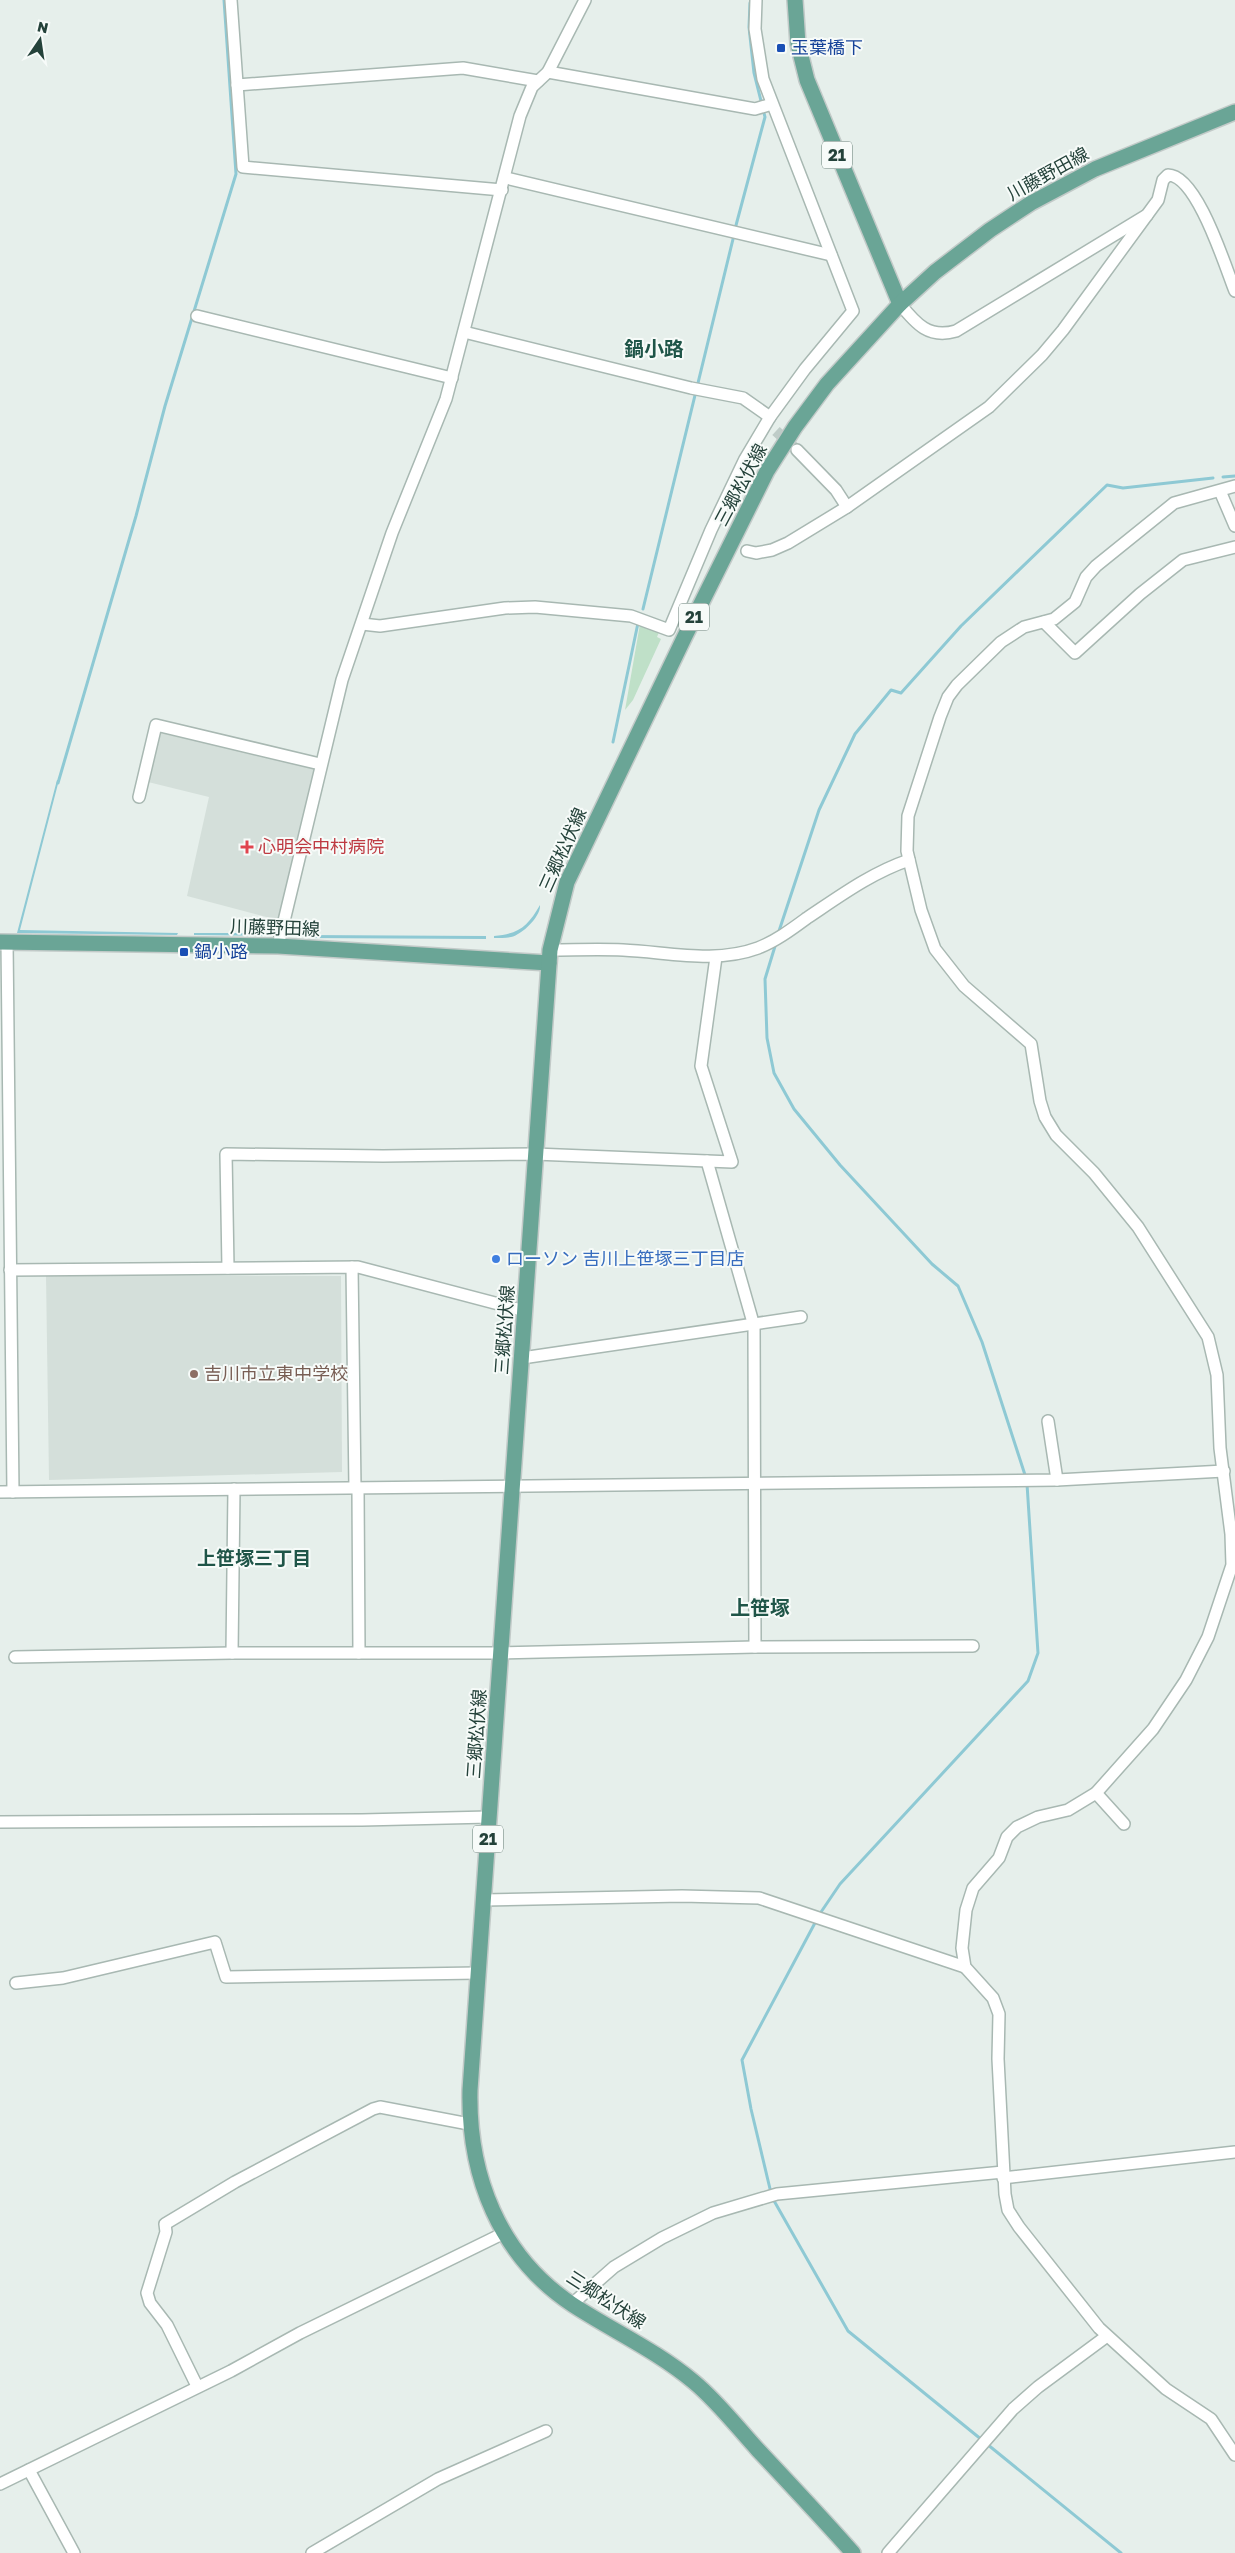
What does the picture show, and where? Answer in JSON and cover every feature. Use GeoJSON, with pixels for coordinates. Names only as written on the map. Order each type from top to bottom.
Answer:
{"type":"FeatureCollection","features":[{"type":"Feature","properties":{"kind":"main road","name":"21"},"geometry":{"type":"LineString","coordinates":[[795,0],[798,44],[807,80],[900,304]]}},
{"type":"Feature","properties":{"kind":"main road","name":"川藤野田線"},"geometry":{"type":"LineString","coordinates":[[900,304],[935,272],[990,230],[1031,203],[1070,181],[1127,154],[1232,113]]}},
{"type":"Feature","properties":{"kind":"main road","name":"三郷松伏線"},"geometry":{"type":"LineString","coordinates":[[853,2553],[705,2392],[674,2366],[572,2304],[542,2280],[504,2233],[483,2188],[476,2165],[470,2124],[478,1973],[550,956],[566,882],[767,471],[795,427],[826,384],[900,304]]}},
{"type":"Feature","properties":{"kind":"main road","name":"川藤野田線"},"geometry":{"type":"LineString","coordinates":[[4,942],[278,946],[550,956]]}},
{"type":"Feature","properties":{"kind":"street"},"geometry":{"type":"LineString","coordinates":[[230,0],[243,167],[502,190]]}},
{"type":"Feature","properties":{"kind":"street"},"geometry":{"type":"LineString","coordinates":[[278,946],[320,764],[342,680],[388,542],[446,399],[506,178],[520,116],[532,87],[548,72],[585,0]]}},
{"type":"Feature","properties":{"kind":"street"},"geometry":{"type":"LineString","coordinates":[[362,624],[380,626],[505,608],[535,607],[631,616],[668,630],[745,459],[769,419],[804,369],[853,311],[763,79],[758,52],[756,0]]}},
{"type":"Feature","properties":{"kind":"street"},"geometry":{"type":"LineString","coordinates":[[237,85],[463,68],[538,81]]}},
{"type":"Feature","properties":{"kind":"street"},"geometry":{"type":"LineString","coordinates":[[548,72],[755,109],[772,104]]}},
{"type":"Feature","properties":{"kind":"street"},"geometry":{"type":"LineString","coordinates":[[747,551],[756,553],[772,550],[847,507],[946,440],[1002,395],[1042,356],[1063,330],[1148,216],[1158,200],[1165,177],[1172,175],[1184,181],[1194,194],[1235,291]]}},
{"type":"Feature","properties":{"kind":"street"},"geometry":{"type":"LineString","coordinates":[[506,178],[831,255]]}},
{"type":"Feature","properties":{"kind":"street"},"geometry":{"type":"LineString","coordinates":[[900,304],[925,329],[943,335],[956,331],[1148,216]]}},
{"type":"Feature","properties":{"kind":"street"},"geometry":{"type":"LineString","coordinates":[[197,316],[452,378]]}},
{"type":"Feature","properties":{"kind":"street"},"geometry":{"type":"LineString","coordinates":[[464,332],[691,388],[743,398],[769,419],[776,431]]}},
{"type":"Feature","properties":{"kind":"street"},"geometry":{"type":"LineString","coordinates":[[797,450],[836,490],[847,507]]}},
{"type":"Feature","properties":{"kind":"street"},"geometry":{"type":"LineString","coordinates":[[965,1967],[962,1948],[968,1899],[979,1880],[999,1858],[1007,1837],[1026,1821],[1068,1810],[1096,1793],[1153,1729],[1186,1680],[1208,1637],[1232,1565],[1232,1534],[1228,1475],[1220,1448],[1217,1375],[1212,1350],[1204,1329],[1138,1227],[1094,1173],[1056,1135],[1045,1117],[1040,1102],[1031,1044],[964,986],[935,949],[921,910],[906,847],[908,816],[948,697],[980,661],[1001,642],[1024,627],[1054,619],[1075,602],[1086,577],[1096,566],[1168,507],[1185,499],[1235,486]]}},
{"type":"Feature","properties":{"kind":"street"},"geometry":{"type":"LineString","coordinates":[[1220,491],[1235,526]]}},
{"type":"Feature","properties":{"kind":"street"},"geometry":{"type":"LineString","coordinates":[[1044,622],[1075,653],[1140,594],[1183,560],[1235,547]]}},
{"type":"Feature","properties":{"kind":"street"},"geometry":{"type":"LineString","coordinates":[[139,798],[156,725],[320,764]]}},
{"type":"Feature","properties":{"kind":"street"},"geometry":{"type":"LineString","coordinates":[[550,956],[622,950],[716,957],[738,954],[760,947],[783,935],[867,878],[885,868],[909,860]]}},
{"type":"Feature","properties":{"kind":"street"},"geometry":{"type":"LineString","coordinates":[[4,942],[10,1270],[5,1325],[12,1492]]}},
{"type":"Feature","properties":{"kind":"street"},"geometry":{"type":"LineString","coordinates":[[228,1268],[226,1154],[383,1156],[535,1154],[732,1162],[701,1066],[716,957]]}},
{"type":"Feature","properties":{"kind":"street"},"geometry":{"type":"LineString","coordinates":[[708,1161],[754,1326],[756,1647]]}},
{"type":"Feature","properties":{"kind":"street"},"geometry":{"type":"LineString","coordinates":[[10,1270],[352,1266],[525,1311]]}},
{"type":"Feature","properties":{"kind":"street"},"geometry":{"type":"LineString","coordinates":[[352,1266],[359,1653]]}},
{"type":"Feature","properties":{"kind":"street"},"geometry":{"type":"LineString","coordinates":[[522,1358],[801,1318]]}},
{"type":"Feature","properties":{"kind":"street"},"geometry":{"type":"LineString","coordinates":[[1048,1421],[1057,1480]]}},
{"type":"Feature","properties":{"kind":"street"},"geometry":{"type":"LineString","coordinates":[[0,1492],[1057,1480],[1228,1475]]}},
{"type":"Feature","properties":{"kind":"street"},"geometry":{"type":"LineString","coordinates":[[232,1653],[234,1490]]}},
{"type":"Feature","properties":{"kind":"street"},"geometry":{"type":"LineString","coordinates":[[15,1657],[232,1653],[501,1653],[756,1647],[973,1646]]}},
{"type":"Feature","properties":{"kind":"street"},"geometry":{"type":"LineString","coordinates":[[1096,1793],[1120,1820]]}},
{"type":"Feature","properties":{"kind":"street"},"geometry":{"type":"LineString","coordinates":[[0,1822],[362,1820],[489,1817]]}},
{"type":"Feature","properties":{"kind":"street"},"geometry":{"type":"LineString","coordinates":[[484,1900],[682,1896],[759,1898],[965,1967],[998,2006],[1003,2175],[1005,2200],[1013,2218],[1107,2336],[1181,2400],[1210,2419],[1218,2427],[1235,2455]]}},
{"type":"Feature","properties":{"kind":"street"},"geometry":{"type":"LineString","coordinates":[[16,1983],[63,1978],[215,1942],[226,1977],[478,1973]]}},
{"type":"Feature","properties":{"kind":"street"},"geometry":{"type":"LineString","coordinates":[[197,2386],[167,2325],[150,2303],[147,2293],[166,2232],[165,2224],[234,2182],[372,2109],[380,2107],[470,2124]]}},
{"type":"Feature","properties":{"kind":"street"},"geometry":{"type":"LineString","coordinates":[[572,2304],[614,2267],[662,2238],[713,2213],[777,2194],[1003,2175],[1036,2176],[1235,2152]]}},
{"type":"Feature","properties":{"kind":"street"},"geometry":{"type":"LineString","coordinates":[[0,2484],[231,2371],[308,2328],[504,2233]]}},
{"type":"Feature","properties":{"kind":"street"},"geometry":{"type":"LineString","coordinates":[[888,2553],[1013,2409],[1038,2386],[1107,2336]]}},
{"type":"Feature","properties":{"kind":"street"},"geometry":{"type":"LineString","coordinates":[[312,2553],[438,2479],[546,2431]]}},
{"type":"Feature","properties":{"kind":"street"},"geometry":{"type":"LineString","coordinates":[[29,2470],[74,2553]]}},
{"type":"Feature","properties":{"kind":"shaded area","name":"心明会中村病院"},"geometry":{"type":"Polygon","coordinates":[[[161,733],[314,769],[278,920],[187,896],[209,797],[148,782],[161,733]]]}},
{"type":"Feature","properties":{"kind":"shaded area","name":"吉川市立東中学校"},"geometry":{"type":"Polygon","coordinates":[[[46,1275],[341,1276],[342,1472],[49,1480],[46,1275]]]}},
{"type":"Feature","properties":{"kind":"green space"},"geometry":{"type":"Polygon","coordinates":[[[640,624],[659,632],[657,637],[661,639],[633,700],[625,710],[640,624]]]}},
{"type":"Feature","properties":{"kind":"water"},"geometry":{"type":"Polygon","coordinates":[[[57,780],[59,780],[20,930],[178,933],[177,935],[17,933],[57,780]]]}},
{"type":"Feature","properties":{"kind":"water"},"geometry":{"type":"Polygon","coordinates":[[[540,905],[538,914],[521,932],[511,937],[494,938],[494,936],[510,933],[522,928],[540,905]]]}},
{"type":"Feature","properties":{"kind":"water"},"geometry":{"type":"Polygon","coordinates":[[[194,933],[276,933],[275,936],[194,935],[194,933]]]}},
{"type":"Feature","properties":{"kind":"water"},"geometry":{"type":"Polygon","coordinates":[[[305,935],[486,936],[486,939],[305,938],[305,935]]]}},
{"type":"Feature","properties":{"kind":"waterway"},"geometry":{"type":"LineString","coordinates":[[58,783],[136,516],[165,406],[236,174],[224,0]]}},
{"type":"Feature","properties":{"kind":"waterway"},"geometry":{"type":"LineString","coordinates":[[735,229],[765,117],[754,73],[749,27],[750,3]]}},
{"type":"Feature","properties":{"kind":"waterway"},"geometry":{"type":"LineString","coordinates":[[643,609],[734,235]]}},
{"type":"Feature","properties":{"kind":"waterway"},"geometry":{"type":"LineString","coordinates":[[1223,477],[1235,476]]}},
{"type":"Feature","properties":{"kind":"waterway"},"geometry":{"type":"LineString","coordinates":[[778,934],[819,810],[855,734],[891,690],[901,693],[961,626],[1107,485],[1123,488],[1213,478]]}},
{"type":"Feature","properties":{"kind":"waterway"},"geometry":{"type":"LineString","coordinates":[[613,742],[638,623]]}},
{"type":"Feature","properties":{"kind":"waterway"},"geometry":{"type":"LineString","coordinates":[[776,943],[765,979],[767,1038],[774,1073],[794,1109],[840,1165],[932,1264],[958,1286],[982,1342],[1026,1478]]}},
{"type":"Feature","properties":{"kind":"waterway"},"geometry":{"type":"LineString","coordinates":[[819,1915],[840,1884],[1028,1681],[1038,1653],[1027,1484]]}},
{"type":"Feature","properties":{"kind":"waterway"},"geometry":{"type":"LineString","coordinates":[[771,2193],[751,2109],[742,2060],[816,1921]]}},
{"type":"Feature","properties":{"kind":"waterway"},"geometry":{"type":"LineString","coordinates":[[773,2199],[848,2331],[1121,2553]]}},
{"type":"Feature","properties":{"kind":"tunnel"},"geometry":{"type":"LineString","coordinates":[[776,431],[797,450]]}},
{"type":"Feature","properties":{"kind":"place","name":"玉葉橋下"},"geometry":{"type":"Point","coordinates":[781,48]}},
{"type":"Feature","properties":{"kind":"place","name":"心明会中村病院"},"geometry":{"type":"Point","coordinates":[247,847]}},
{"type":"Feature","properties":{"kind":"place","name":"鍋小路"},"geometry":{"type":"Point","coordinates":[184,952]}},
{"type":"Feature","properties":{"kind":"place","name":"ローソン 吉川上笹塚三丁目店"},"geometry":{"type":"Point","coordinates":[496,1259]}},
{"type":"Feature","properties":{"kind":"place","name":"吉川市立東中学校"},"geometry":{"type":"Point","coordinates":[194,1374]}},
{"type":"Feature","properties":{"kind":"district","name":"鍋小路"},"geometry":{"type":"Point","coordinates":[654,349]}},
{"type":"Feature","properties":{"kind":"district","name":"上笹塚三丁目"},"geometry":{"type":"Point","coordinates":[254,1558]}},
{"type":"Feature","properties":{"kind":"district","name":"上笹塚"},"geometry":{"type":"Point","coordinates":[760,1608]}}]}
